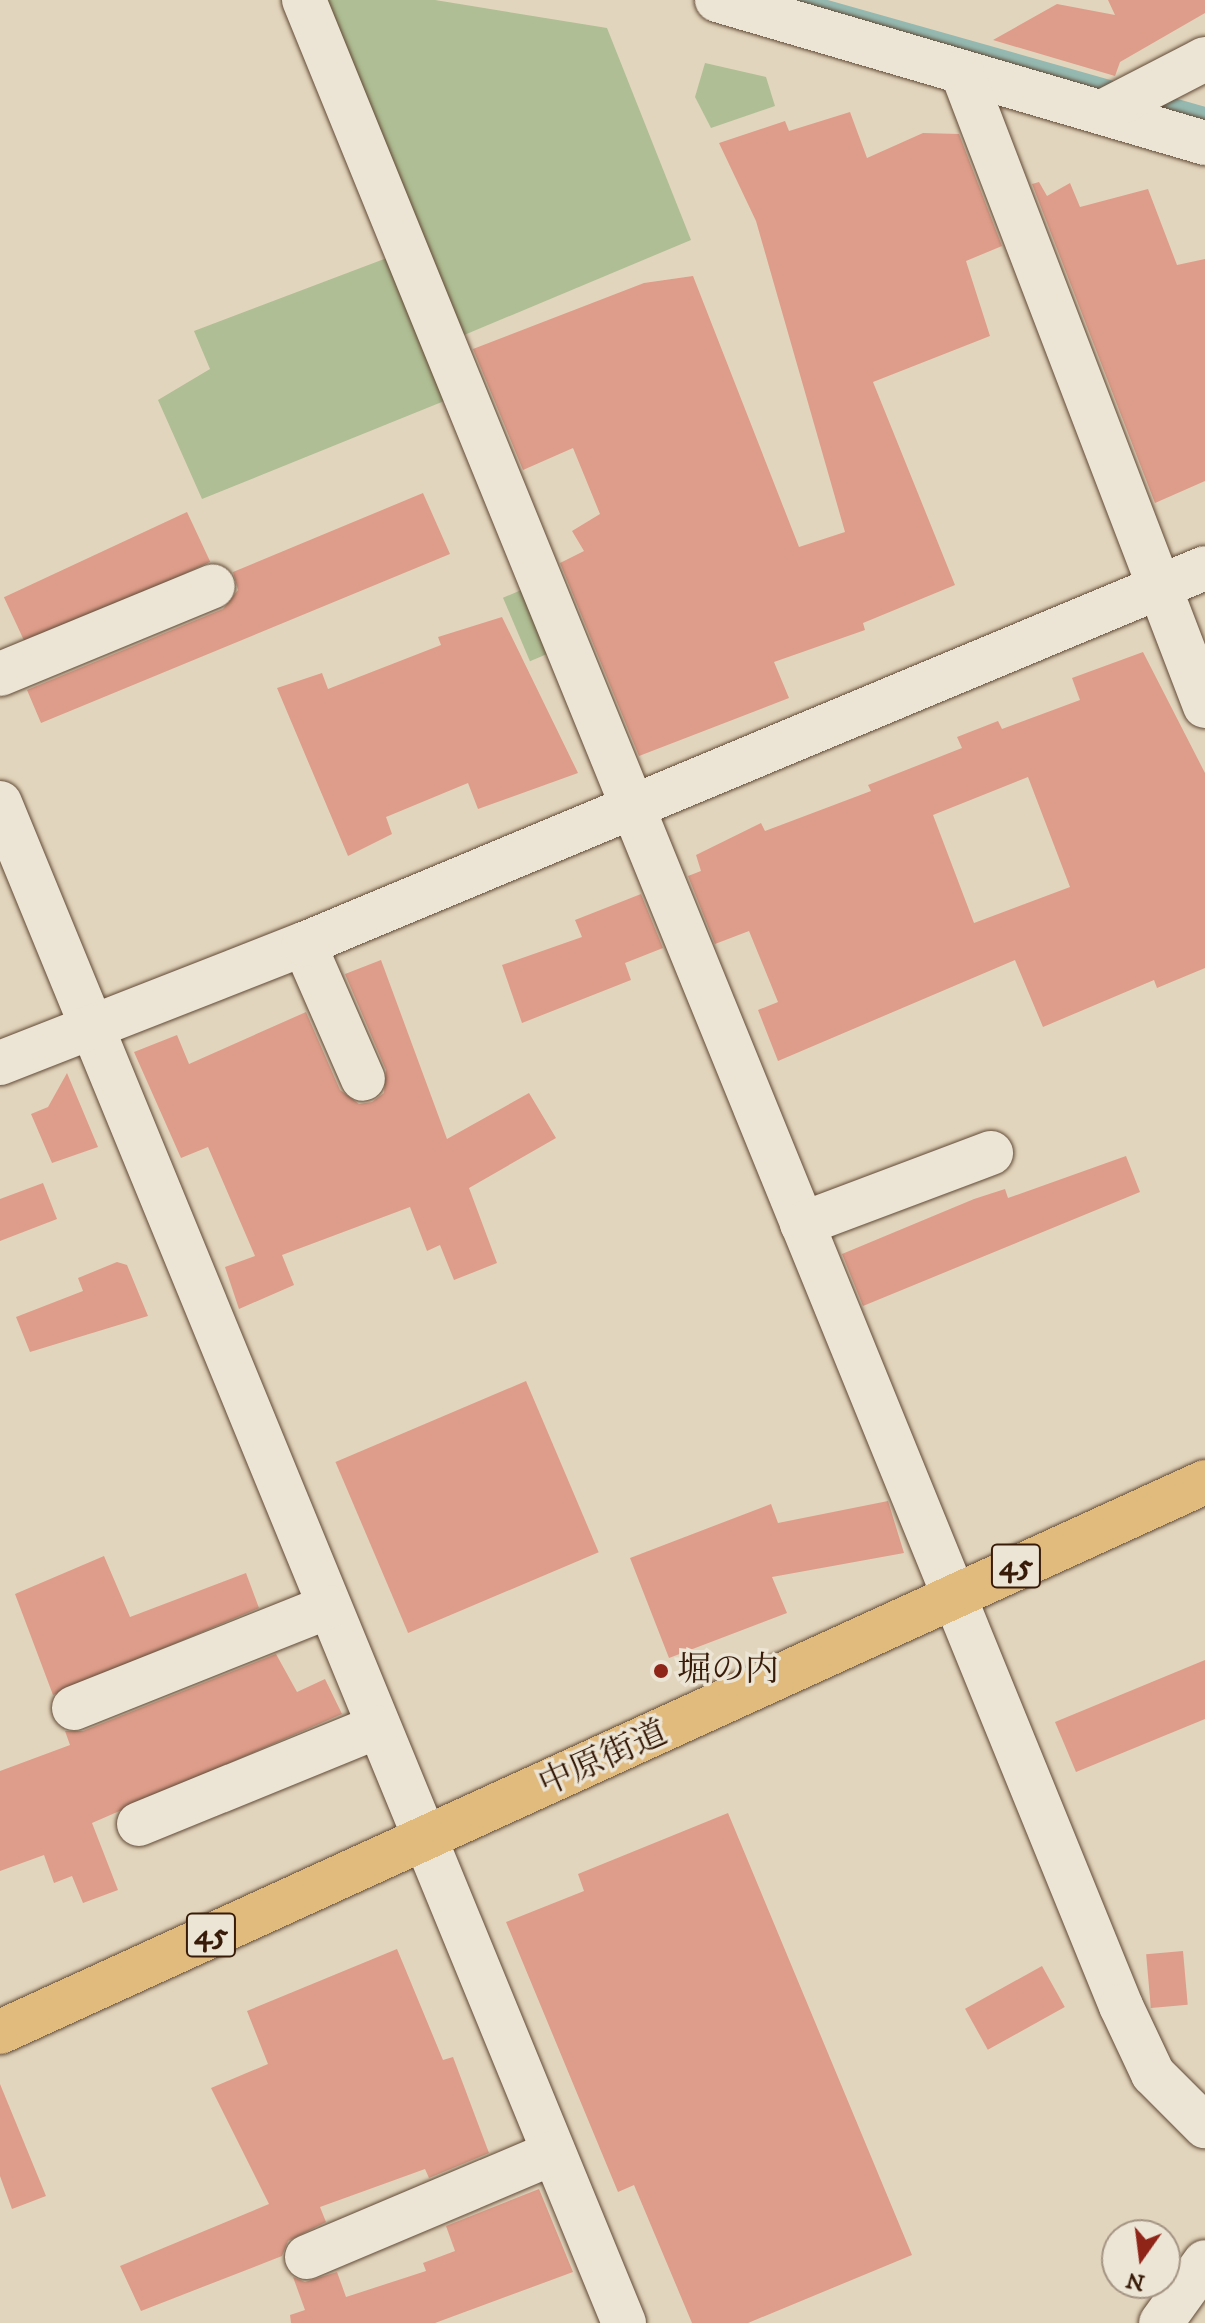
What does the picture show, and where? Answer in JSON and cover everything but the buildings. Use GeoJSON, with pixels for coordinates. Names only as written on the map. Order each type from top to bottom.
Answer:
{"type":"FeatureCollection","features":[{"type":"Feature","properties":{"kind":"main road","name":"中原街道"},"geometry":{"type":"LineString","coordinates":[[0,2032],[423,1838],[832,1658],[954,1594],[1205,1482]]}},
{"type":"Feature","properties":{"kind":"street"},"geometry":{"type":"LineString","coordinates":[[304,0],[469,391],[631,809],[1153,2074],[1205,2126]]}},
{"type":"Feature","properties":{"kind":"street"},"geometry":{"type":"LineString","coordinates":[[717,0],[962,72],[1108,110],[1205,143]]}},
{"type":"Feature","properties":{"kind":"street"},"geometry":{"type":"LineString","coordinates":[[1108,110],[1189,68]]}},
{"type":"Feature","properties":{"kind":"street"},"geometry":{"type":"LineString","coordinates":[[962,72],[1157,589],[1205,706]]}},
{"type":"Feature","properties":{"kind":"street"},"geometry":{"type":"LineString","coordinates":[[0,1063],[90,1025],[304,944],[1205,568]]}},
{"type":"Feature","properties":{"kind":"street"},"geometry":{"type":"LineString","coordinates":[[0,674],[213,586]]}},
{"type":"Feature","properties":{"kind":"street"},"geometry":{"type":"LineString","coordinates":[[1,810],[624,2323]]}},
{"type":"Feature","properties":{"kind":"street"},"geometry":{"type":"LineString","coordinates":[[304,944],[363,1079]]}},
{"type":"Feature","properties":{"kind":"street"},"geometry":{"type":"LineString","coordinates":[[802,1224],[991,1153]]}},
{"type":"Feature","properties":{"kind":"street"},"geometry":{"type":"LineString","coordinates":[[74,1708],[328,1607]]}},
{"type":"Feature","properties":{"kind":"street"},"geometry":{"type":"LineString","coordinates":[[139,1824],[377,1727]]}},
{"type":"Feature","properties":{"kind":"street"},"geometry":{"type":"LineString","coordinates":[[307,2257],[553,2153]]}},
{"type":"Feature","properties":{"kind":"street"},"geometry":{"type":"LineString","coordinates":[[1161,2323],[1205,2262]]}},
{"type":"Feature","properties":{"kind":"green space"},"geometry":{"type":"Polygon","coordinates":[[[318,0],[435,0],[607,28],[691,240],[457,338],[318,0]]]}},
{"type":"Feature","properties":{"kind":"green space"},"geometry":{"type":"Polygon","coordinates":[[[705,63],[766,77],[775,106],[711,128],[695,97],[705,63]]]}},
{"type":"Feature","properties":{"kind":"green space"},"geometry":{"type":"Polygon","coordinates":[[[408,250],[469,391],[202,499],[158,400],[210,369],[194,331],[408,250]]]}},
{"type":"Feature","properties":{"kind":"green space"},"geometry":{"type":"Polygon","coordinates":[[[526,588],[553,652],[530,661],[503,598],[526,588]]]}},
{"type":"Feature","properties":{"kind":"waterway"},"geometry":{"type":"LineString","coordinates":[[802,0],[1124,91]]}},
{"type":"Feature","properties":{"kind":"waterway"},"geometry":{"type":"LineString","coordinates":[[1152,99],[1205,114]]}},
{"type":"Feature","properties":{"kind":"place","name":"堀の内"},"geometry":{"type":"Point","coordinates":[661,1671]}}]}
